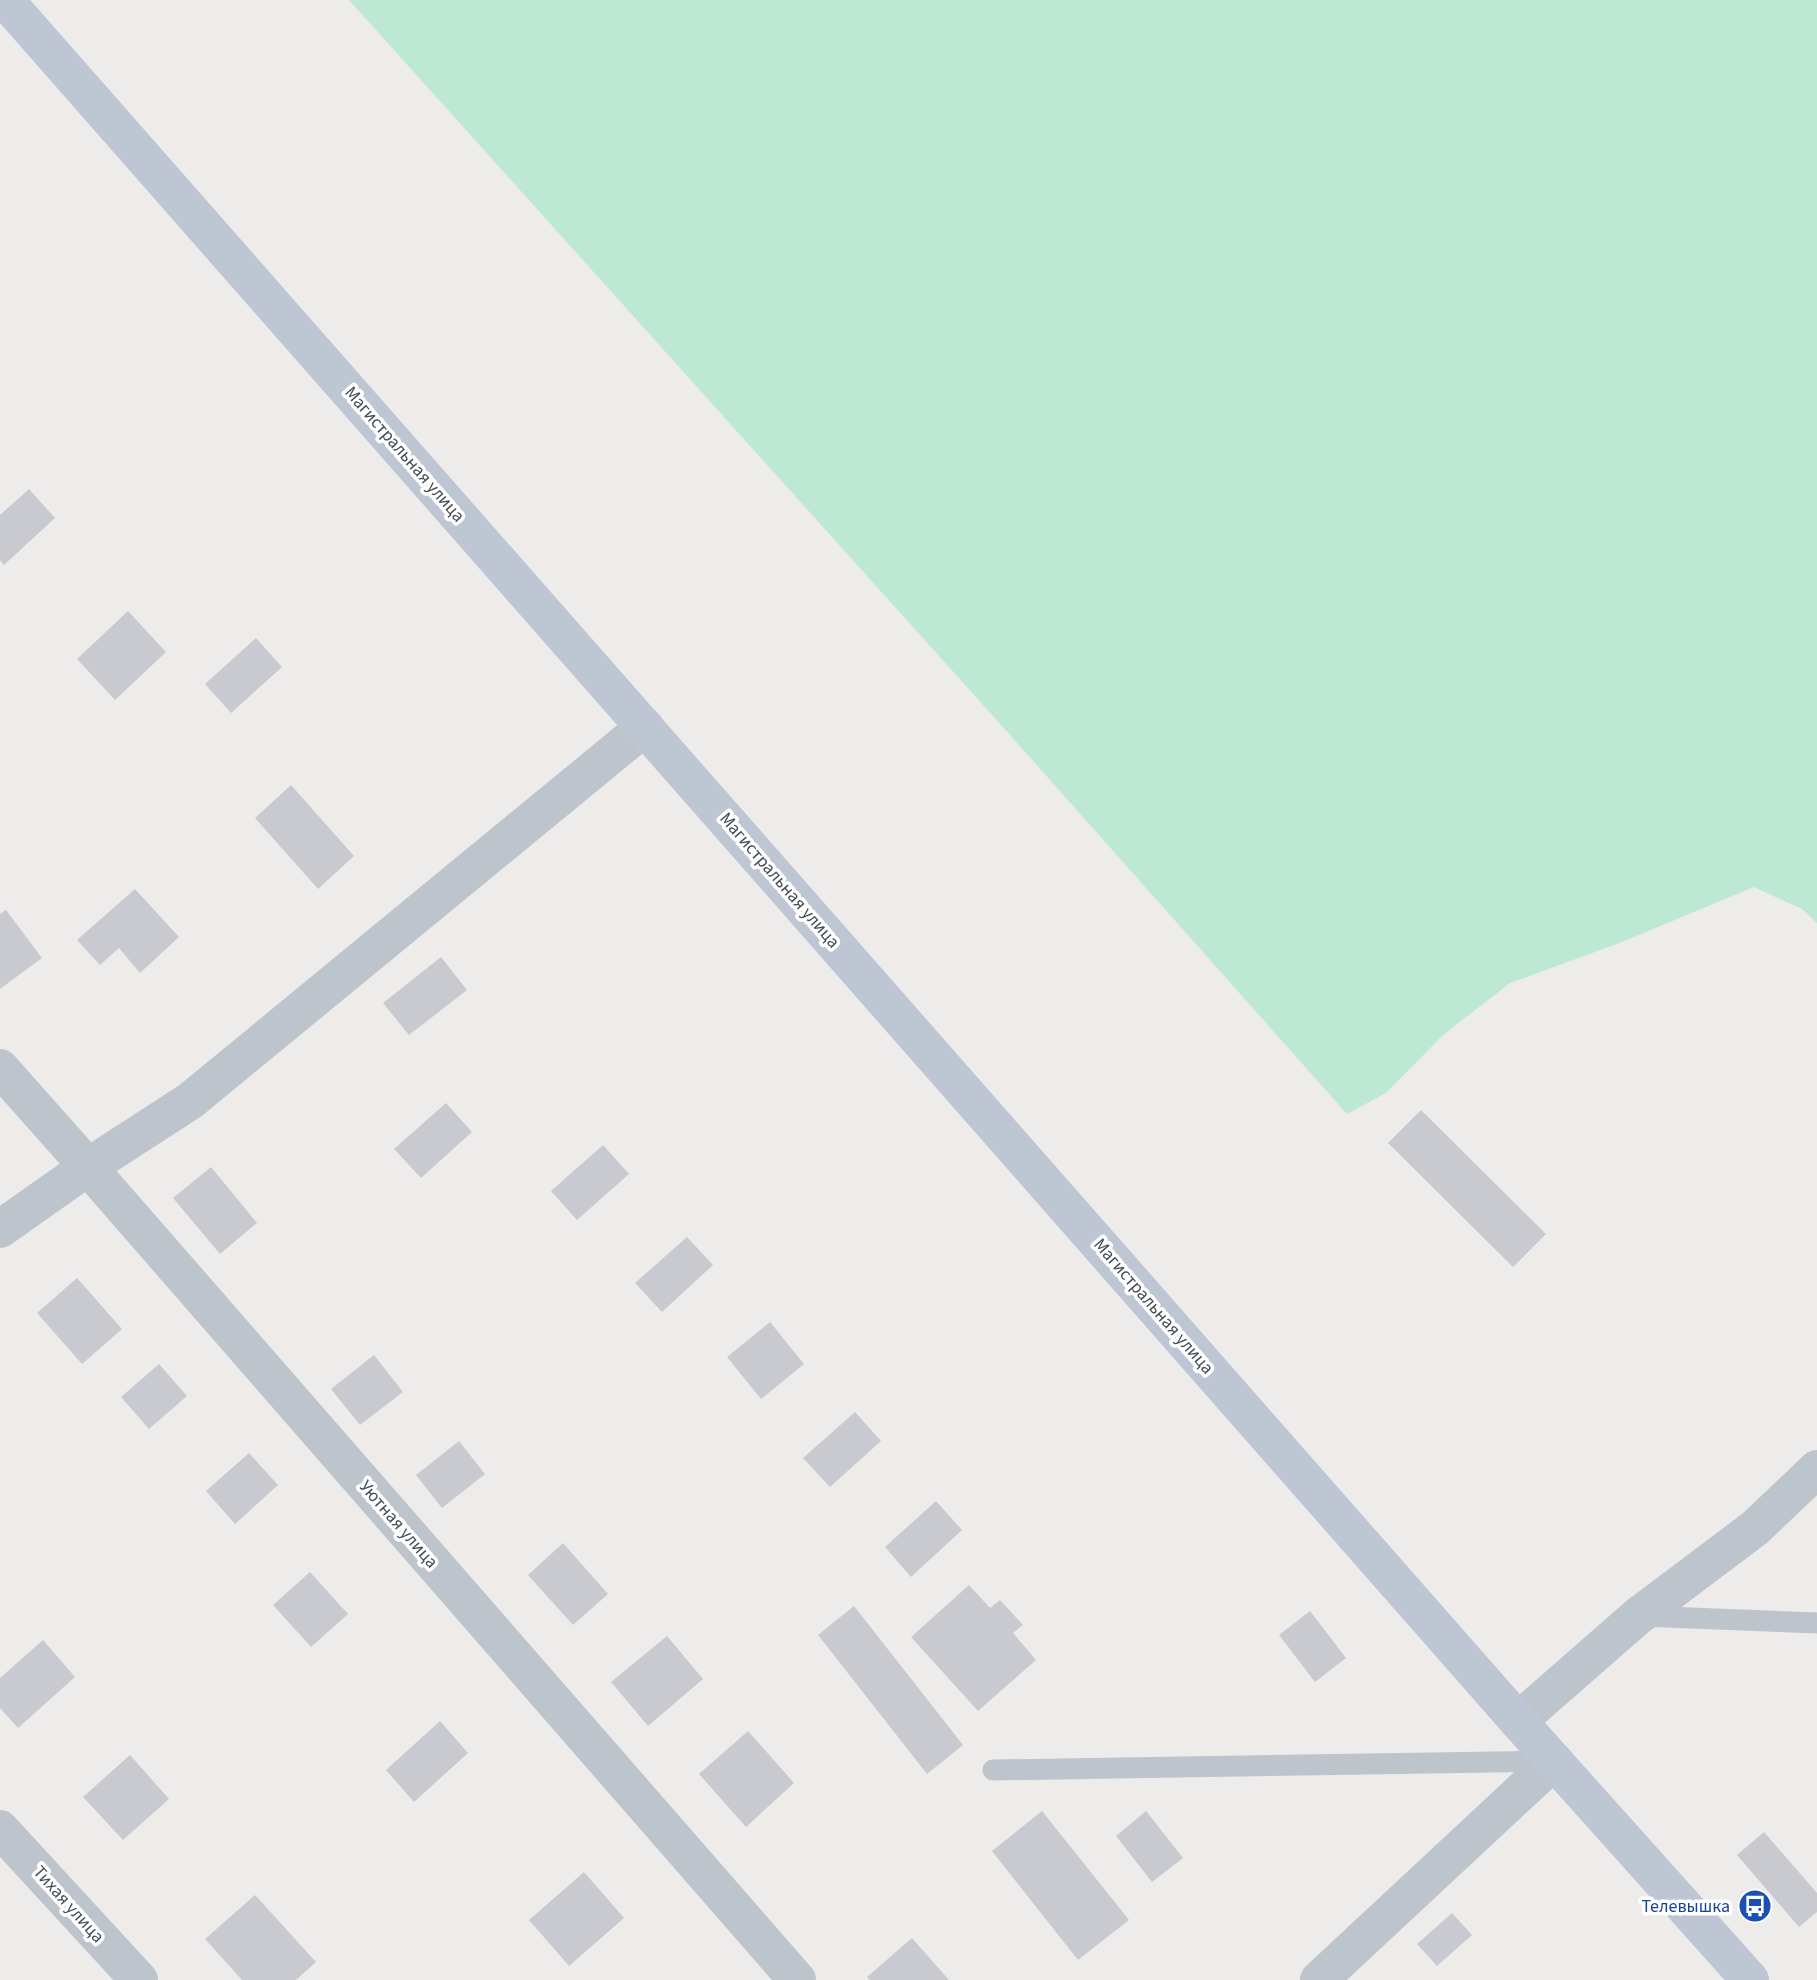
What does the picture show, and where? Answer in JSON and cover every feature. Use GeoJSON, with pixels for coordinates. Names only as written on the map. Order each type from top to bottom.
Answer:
{"type":"FeatureCollection","features":[{"type":"Feature","properties":{"kind":"main road","name":"Магистральная улица"},"geometry":{"type":"LineString","coordinates":[[5,0],[1518,1721],[1750,1980]]}},
{"type":"Feature","properties":{"kind":"street"},"geometry":{"type":"LineString","coordinates":[[0,1229],[88,1167],[190,1101],[645,727]]}},
{"type":"Feature","properties":{"kind":"street","name":"Уютная улица"},"geometry":{"type":"LineString","coordinates":[[0,1068],[797,1980]]}},
{"type":"Feature","properties":{"kind":"street"},"geometry":{"type":"LineString","coordinates":[[1518,1721],[1638,1616],[1755,1528],[1817,1469]]}},
{"type":"Feature","properties":{"kind":"street"},"geometry":{"type":"LineString","coordinates":[[1318,1980],[1554,1761]]}},
{"type":"Feature","properties":{"kind":"street","name":"Тихая улица"},"geometry":{"type":"LineString","coordinates":[[0,1829],[139,1980]]}},
{"type":"Feature","properties":{"kind":"lane"},"geometry":{"type":"LineString","coordinates":[[1638,1616],[1817,1623]]}},
{"type":"Feature","properties":{"kind":"lane"},"geometry":{"type":"LineString","coordinates":[[993,1770],[1554,1761]]}},
{"type":"Feature","properties":{"kind":"green space"},"geometry":{"type":"Polygon","coordinates":[[[349,0],[1817,0],[1817,923],[1802,909],[1754,887],[1622,942],[1510,983],[1443,1035],[1386,1093],[1347,1114],[349,0]]]}},
{"type":"Feature","properties":{"kind":"building"},"geometry":{"type":"Polygon","coordinates":[[[29,489],[55,518],[4,565],[0,560],[0,515],[29,489]]]}},
{"type":"Feature","properties":{"kind":"building"},"geometry":{"type":"Polygon","coordinates":[[[128,611],[166,652],[115,700],[77,659],[128,611]]]}},
{"type":"Feature","properties":{"kind":"building"},"geometry":{"type":"Polygon","coordinates":[[[256,638],[282,667],[231,713],[205,684],[256,638]]]}},
{"type":"Feature","properties":{"kind":"building"},"geometry":{"type":"Polygon","coordinates":[[[291,785],[354,856],[318,889],[255,818],[291,785]]]}},
{"type":"Feature","properties":{"kind":"building"},"geometry":{"type":"Polygon","coordinates":[[[135,889],[179,937],[140,973],[119,948],[100,965],[77,940],[135,889]]]}},
{"type":"Feature","properties":{"kind":"building"},"geometry":{"type":"Polygon","coordinates":[[[6,910],[42,958],[0,989],[0,914],[6,910]]]}},
{"type":"Feature","properties":{"kind":"building"},"geometry":{"type":"Polygon","coordinates":[[[441,957],[467,990],[409,1035],[383,1003],[441,957]]]}},
{"type":"Feature","properties":{"kind":"building"},"geometry":{"type":"Polygon","coordinates":[[[446,1103],[472,1132],[421,1178],[394,1149],[446,1103]]]}},
{"type":"Feature","properties":{"kind":"building"},"geometry":{"type":"Polygon","coordinates":[[[1421,1110],[1546,1234],[1513,1267],[1388,1143],[1421,1110]]]}},
{"type":"Feature","properties":{"kind":"building"},"geometry":{"type":"Polygon","coordinates":[[[603,1145],[629,1174],[577,1220],[551,1191],[603,1145]]]}},
{"type":"Feature","properties":{"kind":"building"},"geometry":{"type":"Polygon","coordinates":[[[211,1167],[257,1223],[220,1254],[173,1198],[211,1167]]]}},
{"type":"Feature","properties":{"kind":"building"},"geometry":{"type":"Polygon","coordinates":[[[687,1237],[713,1265],[662,1312],[635,1283],[687,1237]]]}},
{"type":"Feature","properties":{"kind":"building"},"geometry":{"type":"Polygon","coordinates":[[[77,1278],[122,1329],[82,1364],[37,1313],[77,1278]]]}},
{"type":"Feature","properties":{"kind":"building"},"geometry":{"type":"Polygon","coordinates":[[[770,1322],[804,1364],[761,1399],[727,1357],[770,1322]]]}},
{"type":"Feature","properties":{"kind":"building"},"geometry":{"type":"Polygon","coordinates":[[[374,1355],[403,1392],[360,1425],[331,1389],[374,1355]]]}},
{"type":"Feature","properties":{"kind":"building"},"geometry":{"type":"Polygon","coordinates":[[[159,1364],[187,1396],[149,1429],[121,1397],[159,1364]]]}},
{"type":"Feature","properties":{"kind":"building"},"geometry":{"type":"Polygon","coordinates":[[[855,1412],[881,1441],[830,1487],[803,1458],[855,1412]]]}},
{"type":"Feature","properties":{"kind":"building"},"geometry":{"type":"Polygon","coordinates":[[[459,1441],[485,1474],[442,1508],[416,1475],[459,1441]]]}},
{"type":"Feature","properties":{"kind":"building"},"geometry":{"type":"Polygon","coordinates":[[[249,1453],[278,1485],[235,1524],[206,1491],[249,1453]]]}},
{"type":"Feature","properties":{"kind":"building"},"geometry":{"type":"Polygon","coordinates":[[[936,1501],[962,1530],[911,1577],[885,1547],[936,1501]]]}},
{"type":"Feature","properties":{"kind":"building"},"geometry":{"type":"Polygon","coordinates":[[[563,1543],[608,1594],[573,1625],[528,1575],[563,1543]]]}},
{"type":"Feature","properties":{"kind":"building"},"geometry":{"type":"Polygon","coordinates":[[[310,1572],[348,1614],[311,1647],[273,1605],[310,1572]]]}},
{"type":"Feature","properties":{"kind":"building"},"geometry":{"type":"Polygon","coordinates":[[[969,1585],[990,1608],[1000,1600],[1023,1625],[1013,1633],[1036,1660],[978,1711],[911,1637],[969,1585]]]}},
{"type":"Feature","properties":{"kind":"building"},"geometry":{"type":"Polygon","coordinates":[[[854,1606],[963,1745],[927,1774],[818,1635],[854,1606]]]}},
{"type":"Feature","properties":{"kind":"building"},"geometry":{"type":"Polygon","coordinates":[[[1310,1611],[1346,1658],[1315,1682],[1279,1635],[1310,1611]]]}},
{"type":"Feature","properties":{"kind":"building"},"geometry":{"type":"Polygon","coordinates":[[[667,1636],[703,1679],[648,1726],[611,1682],[667,1636]]]}},
{"type":"Feature","properties":{"kind":"building"},"geometry":{"type":"Polygon","coordinates":[[[43,1640],[75,1677],[18,1728],[0,1708],[0,1678],[43,1640]]]}},
{"type":"Feature","properties":{"kind":"building"},"geometry":{"type":"Polygon","coordinates":[[[440,1721],[468,1753],[414,1802],[386,1770],[440,1721]]]}},
{"type":"Feature","properties":{"kind":"building"},"geometry":{"type":"Polygon","coordinates":[[[748,1731],[794,1783],[746,1827],[699,1774],[748,1731]]]}},
{"type":"Feature","properties":{"kind":"building"},"geometry":{"type":"Polygon","coordinates":[[[130,1755],[169,1799],[123,1840],[83,1797],[130,1755]]]}},
{"type":"Feature","properties":{"kind":"building"},"geometry":{"type":"Polygon","coordinates":[[[1042,1811],[1129,1920],[1078,1960],[992,1851],[1042,1811]]]}},
{"type":"Feature","properties":{"kind":"building"},"geometry":{"type":"Polygon","coordinates":[[[1146,1811],[1183,1858],[1152,1882],[1116,1836],[1146,1811]]]}},
{"type":"Feature","properties":{"kind":"building"},"geometry":{"type":"Polygon","coordinates":[[[1764,1832],[1817,1893],[1817,1912],[1799,1927],[1737,1855],[1764,1832]]]}},
{"type":"Feature","properties":{"kind":"building"},"geometry":{"type":"Polygon","coordinates":[[[584,1872],[624,1918],[569,1966],[529,1920],[584,1872]]]}},
{"type":"Feature","properties":{"kind":"building"},"geometry":{"type":"Polygon","coordinates":[[[255,1895],[316,1962],[296,1980],[242,1980],[205,1939],[255,1895]]]}},
{"type":"Feature","properties":{"kind":"building"},"geometry":{"type":"Polygon","coordinates":[[[1452,1913],[1472,1935],[1437,1966],[1417,1944],[1452,1913]]]}},
{"type":"Feature","properties":{"kind":"building"},"geometry":{"type":"Polygon","coordinates":[[[912,1938],[949,1980],[870,1980],[867,1977],[912,1938]]]}},
{"type":"Feature","properties":{"kind":"place","name":"Телевышка"},"geometry":{"type":"Point","coordinates":[1755,1906]}}]}
